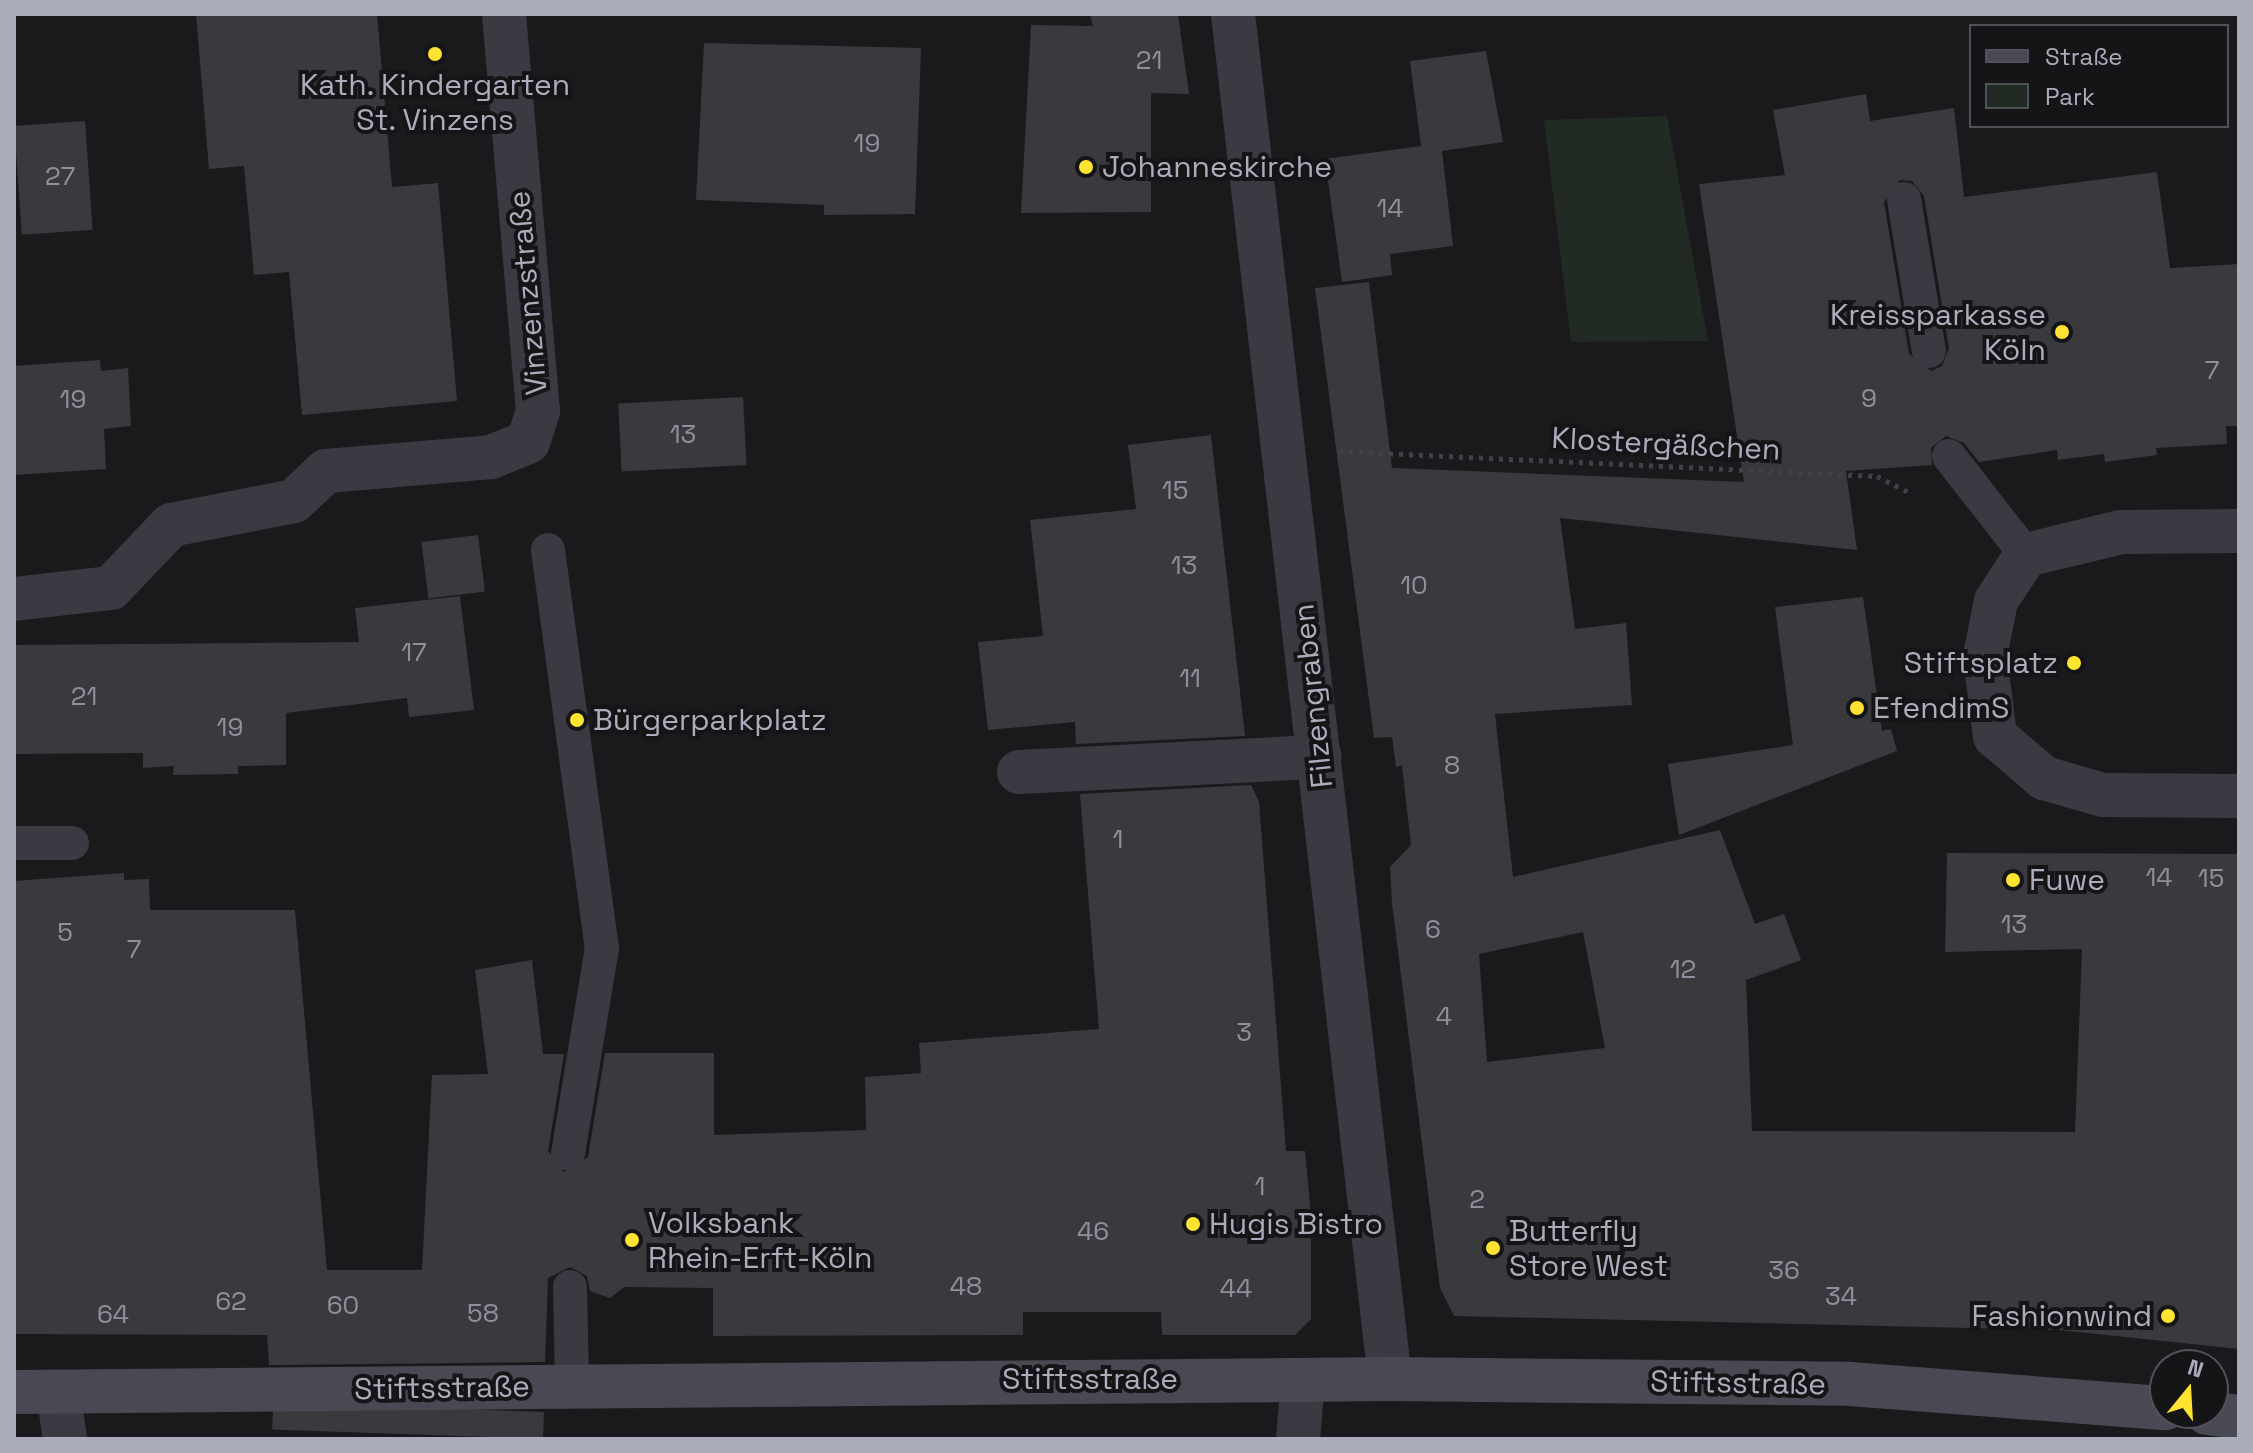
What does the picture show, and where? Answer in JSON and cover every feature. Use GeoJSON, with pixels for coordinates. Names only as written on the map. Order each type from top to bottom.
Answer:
{"type":"FeatureCollection","features":[{"type":"Feature","properties":{"kind":"street","name":"Vinzenzstraße"},"geometry":{"type":"LineString","coordinates":[[14,599],[111,588],[171,525],[294,501],[326,471],[491,457],[528,442],[538,411],[504,14]]}},
{"type":"Feature","properties":{"kind":"street","name":"Filzengraben"},"geometry":{"type":"LineString","coordinates":[[1233,14],[1286,450],[1390,1379]]}},
{"type":"Feature","properties":{"kind":"street"},"geometry":{"type":"LineString","coordinates":[[2239,531],[2121,532],[2026,555],[1996,601],[1985,656],[1995,736],[2044,778],[2103,795],[2239,796]]}},
{"type":"Feature","properties":{"kind":"street"},"geometry":{"type":"LineString","coordinates":[[1019,772],[1320,757]]}},
{"type":"Feature","properties":{"kind":"street","name":"Stiftsstraße"},"geometry":{"type":"LineString","coordinates":[[14,1392],[1390,1379],[1850,1384],[2149,1407]]}},
{"type":"Feature","properties":{"kind":"street"},"geometry":{"type":"LineString","coordinates":[[1298,1439],[1303,1380]]}},
{"type":"Feature","properties":{"kind":"street"},"geometry":{"type":"LineString","coordinates":[[58,1392],[65,1439]]}},
{"type":"Feature","properties":{"kind":"lane"},"geometry":{"type":"LineString","coordinates":[[1904,199],[1929,351]]}},
{"type":"Feature","properties":{"kind":"lane"},"geometry":{"type":"LineString","coordinates":[[1949,456],[2026,555]]}},
{"type":"Feature","properties":{"kind":"lane"},"geometry":{"type":"LineString","coordinates":[[548,550],[602,948],[568,1153]]}},
{"type":"Feature","properties":{"kind":"lane"},"geometry":{"type":"LineString","coordinates":[[14,843],[72,843]]}},
{"type":"Feature","properties":{"kind":"lane"},"geometry":{"type":"LineString","coordinates":[[570,1287],[572,1386]]}},
{"type":"Feature","properties":{"kind":"path","name":"Klostergäßchen"},"geometry":{"type":"LineString","coordinates":[[1286,450],[1877,476],[1917,498]]}},
{"type":"Feature","properties":{"kind":"green space"},"geometry":{"type":"Polygon","coordinates":[[[1667,116],[1708,341],[1571,342],[1544,120],[1667,116]]]}},
{"type":"Feature","properties":{"kind":"building"},"geometry":{"type":"Polygon","coordinates":[[[196,14],[377,14],[392,187],[438,183],[457,401],[302,415],[289,272],[254,275],[244,166],[209,169],[196,14]]]}},
{"type":"Feature","properties":{"kind":"building"},"geometry":{"type":"Polygon","coordinates":[[[1090,14],[1178,14],[1189,94],[1151,93],[1151,212],[1021,213],[1031,25],[1093,26],[1090,14]]]}},
{"type":"Feature","properties":{"kind":"building"},"geometry":{"type":"Polygon","coordinates":[[[704,43],[921,48],[915,214],[824,215],[824,205],[696,200],[704,43]]]}},
{"type":"Feature","properties":{"kind":"building"},"geometry":{"type":"Polygon","coordinates":[[[1486,51],[1503,142],[1442,151],[1453,246],[1390,254],[1392,275],[1342,282],[1325,159],[1421,146],[1410,61],[1486,51]]]}},
{"type":"Feature","properties":{"kind":"building"},"geometry":{"type":"Polygon","coordinates":[[[1866,94],[1870,121],[1954,108],[1964,197],[2157,172],[2170,268],[2239,264],[2239,426],[2226,426],[2227,444],[2156,448],[2157,455],[2105,462],[2104,454],[2058,460],[2057,450],[1979,462],[1964,443],[1946,436],[1931,448],[1932,465],[1846,471],[1857,550],[1560,518],[1575,629],[1626,623],[1632,705],[1495,714],[1513,877],[1720,830],[1755,924],[1784,914],[1801,960],[1746,980],[1752,1131],[2075,1132],[2082,949],[1945,952],[1947,853],[2239,854],[2239,1349],[2059,1330],[1454,1316],[1440,1288],[1392,903],[1390,867],[1411,845],[1402,765],[1396,767],[1392,737],[1374,738],[1315,288],[1369,282],[1392,468],[1744,482],[1699,184],[1785,175],[1773,110],[1866,94]],[[1900,180],[1884,202],[1909,354],[1931,371],[1942,366],[1949,348],[1924,196],[1912,181],[1900,180]],[[1583,932],[1479,954],[1487,1062],[1605,1048],[1583,932]]]}},
{"type":"Feature","properties":{"kind":"building"},"geometry":{"type":"Polygon","coordinates":[[[85,121],[93,230],[22,235],[14,126],[85,121]]]}},
{"type":"Feature","properties":{"kind":"building"},"geometry":{"type":"Polygon","coordinates":[[[100,360],[101,371],[128,368],[131,426],[104,429],[106,469],[14,475],[14,366],[100,360]]]}},
{"type":"Feature","properties":{"kind":"building"},"geometry":{"type":"Polygon","coordinates":[[[743,397],[747,465],[622,471],[618,404],[743,397]]]}},
{"type":"Feature","properties":{"kind":"building"},"geometry":{"type":"Polygon","coordinates":[[[1211,435],[1245,736],[1076,744],[1075,722],[988,730],[978,642],[1043,636],[1030,520],[1136,509],[1128,445],[1211,435]]]}},
{"type":"Feature","properties":{"kind":"building"},"geometry":{"type":"Polygon","coordinates":[[[478,535],[485,592],[428,599],[421,542],[478,535]]]}},
{"type":"Feature","properties":{"kind":"building"},"geometry":{"type":"Polygon","coordinates":[[[460,596],[474,710],[409,717],[407,698],[286,713],[286,765],[238,766],[238,774],[173,775],[174,766],[143,768],[143,753],[14,754],[14,645],[359,642],[355,608],[460,596]]]}},
{"type":"Feature","properties":{"kind":"building"},"geometry":{"type":"Polygon","coordinates":[[[1863,597],[1882,731],[1891,729],[1897,751],[1679,835],[1668,764],[1793,745],[1775,607],[1863,597]]]}},
{"type":"Feature","properties":{"kind":"building"},"geometry":{"type":"Polygon","coordinates":[[[1251,785],[1259,802],[1286,1151],[1305,1151],[1311,1215],[1311,1319],[1295,1335],[1162,1335],[1161,1312],[1023,1312],[1023,1335],[713,1336],[713,1288],[624,1287],[610,1298],[590,1291],[587,1276],[570,1267],[548,1278],[545,1362],[269,1365],[267,1335],[14,1334],[14,881],[124,873],[124,880],[149,879],[150,910],[295,910],[327,1270],[422,1270],[432,1075],[488,1074],[475,970],[532,960],[543,1054],[564,1054],[548,1151],[564,1172],[588,1157],[605,1053],[714,1053],[714,1135],[866,1130],[865,1077],[921,1073],[919,1043],[1099,1029],[1080,794],[1251,785]]]}},
{"type":"Feature","properties":{"kind":"building"},"geometry":{"type":"Polygon","coordinates":[[[273,1403],[544,1412],[543,1439],[272,1430],[273,1403]]]}},
{"type":"Feature","properties":{"kind":"place","name":"Kath. Kindergarten St. Vinzens"},"geometry":{"type":"Point","coordinates":[435,54]}},
{"type":"Feature","properties":{"kind":"place","name":"Johanneskirche"},"geometry":{"type":"Point","coordinates":[1086,167]}},
{"type":"Feature","properties":{"kind":"place","name":"Kreissparkasse Köln"},"geometry":{"type":"Point","coordinates":[2062,332]}},
{"type":"Feature","properties":{"kind":"place","name":"Stiftsplatz"},"geometry":{"type":"Point","coordinates":[2074,663]}},
{"type":"Feature","properties":{"kind":"place","name":"EfendimS"},"geometry":{"type":"Point","coordinates":[1857,708]}},
{"type":"Feature","properties":{"kind":"place","name":"Bürgerparkplatz"},"geometry":{"type":"Point","coordinates":[577,720]}},
{"type":"Feature","properties":{"kind":"place","name":"Fuwe"},"geometry":{"type":"Point","coordinates":[2013,880]}},
{"type":"Feature","properties":{"kind":"place","name":"Hugis Bistro"},"geometry":{"type":"Point","coordinates":[1193,1224]}},
{"type":"Feature","properties":{"kind":"place","name":"Volksbank Rhein-Erft-Köln"},"geometry":{"type":"Point","coordinates":[632,1240]}},
{"type":"Feature","properties":{"kind":"place","name":"Butterfly Store West"},"geometry":{"type":"Point","coordinates":[1493,1248]}},
{"type":"Feature","properties":{"kind":"place","name":"Fashionwind"},"geometry":{"type":"Point","coordinates":[2168,1316]}}]}
